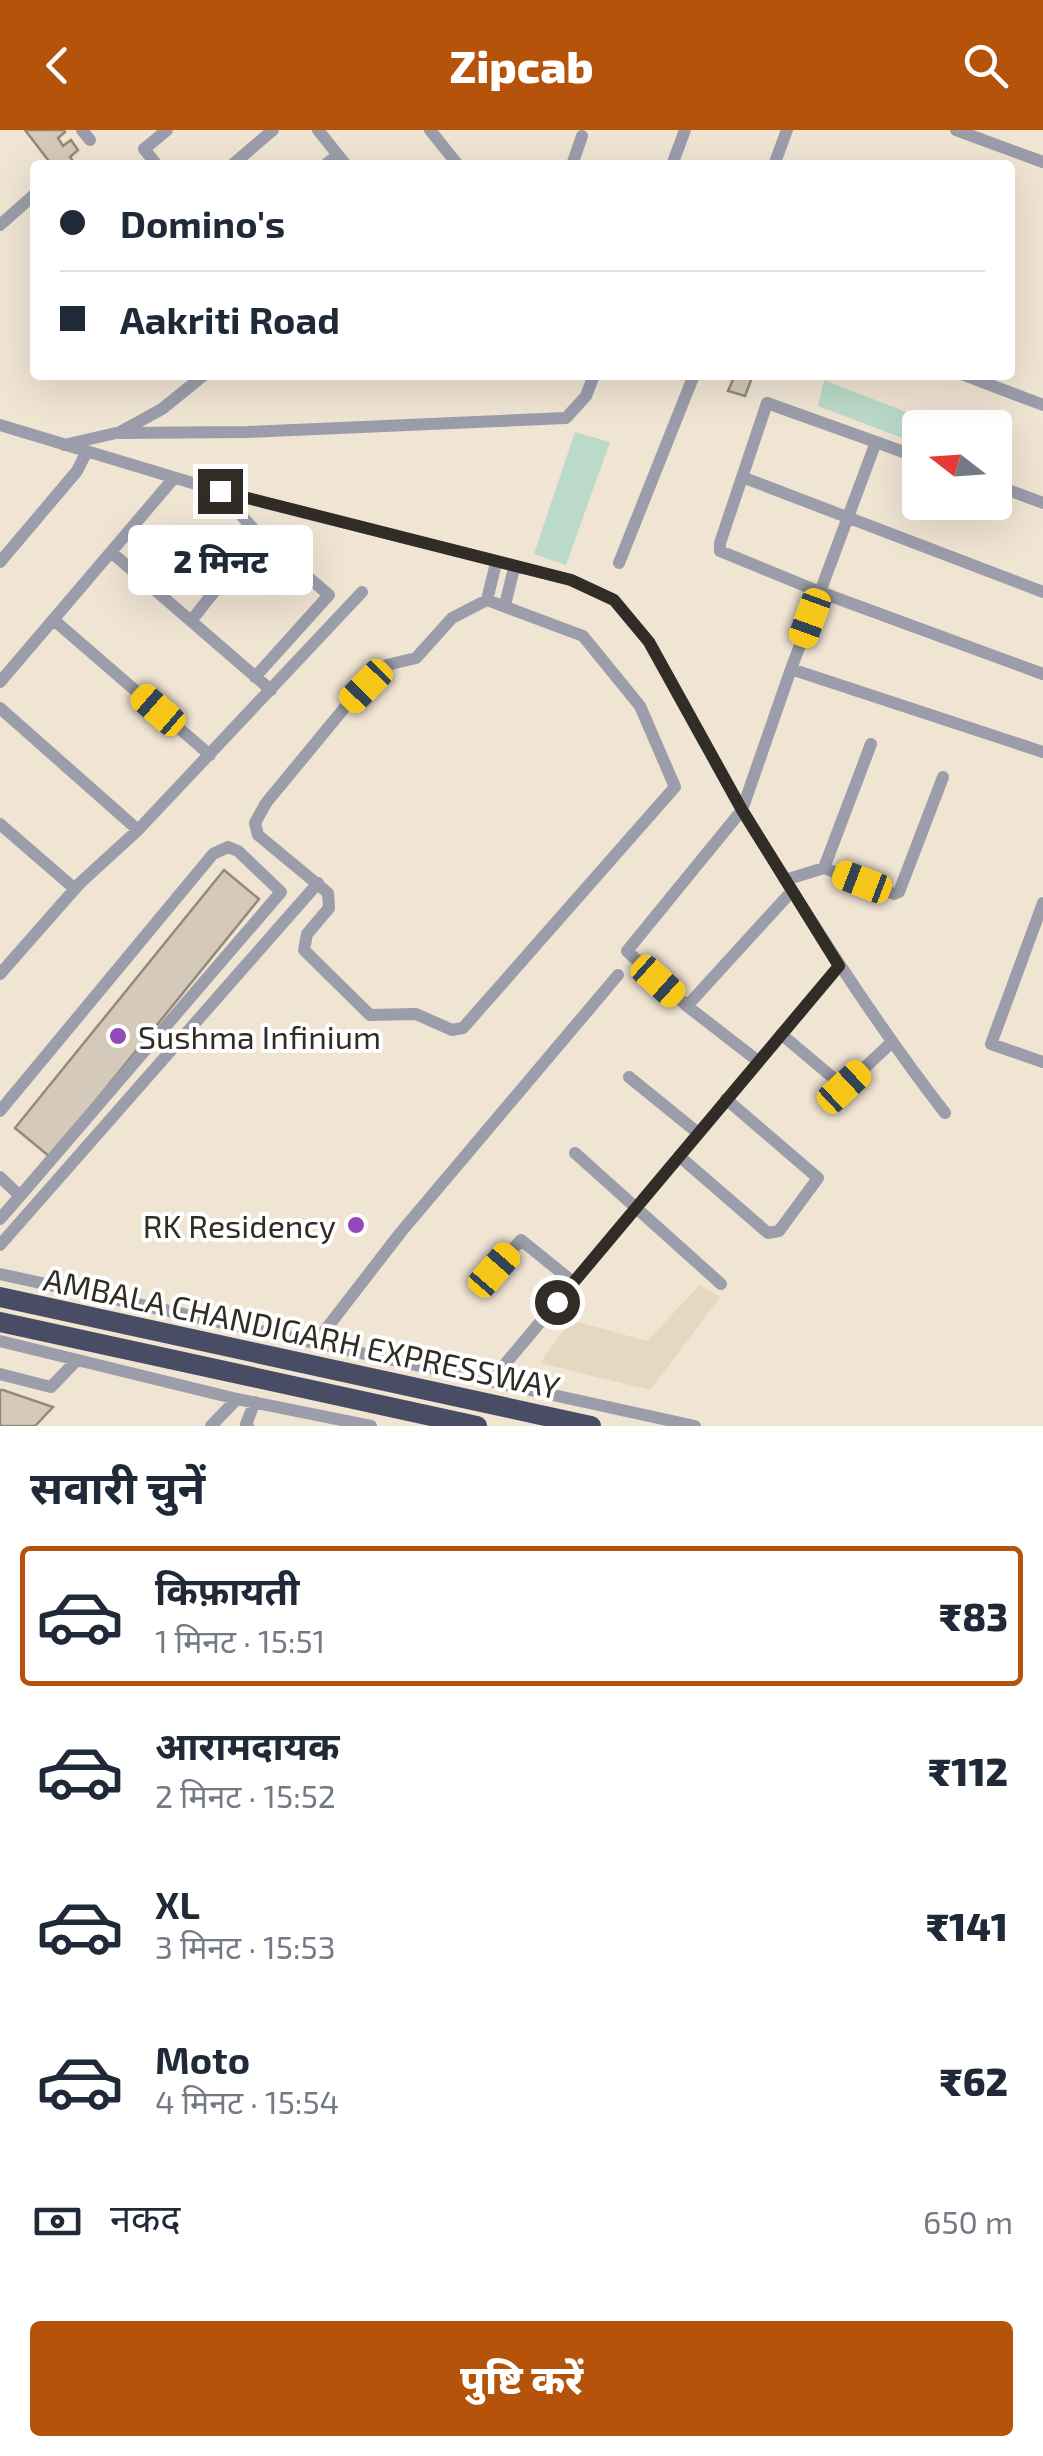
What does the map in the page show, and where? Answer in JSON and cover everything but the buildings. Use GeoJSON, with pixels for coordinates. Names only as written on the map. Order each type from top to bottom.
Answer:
{"type":"FeatureCollection","features":[{"type":"Feature","properties":{"kind":"highway","name":"AMBALA CHANDIGARH EXPRESSWAY"},"geometry":{"type":"LineString","coordinates":[[0,1297],[591,1426]]}},
{"type":"Feature","properties":{"kind":"highway","name":"AMBALA CHANDIGARH EXPRESSWAY"},"geometry":{"type":"LineString","coordinates":[[0,1322],[477,1426]]}},
{"type":"Feature","properties":{"kind":"street"},"geometry":{"type":"LineString","coordinates":[[153,160],[144,149],[167,130]]}},
{"type":"Feature","properties":{"kind":"street"},"geometry":{"type":"LineString","coordinates":[[248,160],[272,130]]}},
{"type":"Feature","properties":{"kind":"street"},"geometry":{"type":"LineString","coordinates":[[318,130],[342,160]]}},
{"type":"Feature","properties":{"kind":"street"},"geometry":{"type":"LineString","coordinates":[[430,130],[454,160]]}},
{"type":"Feature","properties":{"kind":"street"},"geometry":{"type":"LineString","coordinates":[[674,160],[685,130]]}},
{"type":"Feature","properties":{"kind":"street"},"geometry":{"type":"LineString","coordinates":[[776,160],[787,130]]}},
{"type":"Feature","properties":{"kind":"street"},"geometry":{"type":"LineString","coordinates":[[956,130],[997,137],[1043,162]]}},
{"type":"Feature","properties":{"kind":"street"},"geometry":{"type":"LineString","coordinates":[[574,160],[582,136]]}},
{"type":"Feature","properties":{"kind":"street"},"geometry":{"type":"LineString","coordinates":[[0,224],[30,198]]}},
{"type":"Feature","properties":{"kind":"street"},"geometry":{"type":"LineString","coordinates":[[116,433],[162,409],[198,380]]}},
{"type":"Feature","properties":{"kind":"street"},"geometry":{"type":"LineString","coordinates":[[62,445],[116,433],[247,432],[566,418],[586,396],[588,380]]}},
{"type":"Feature","properties":{"kind":"street"},"geometry":{"type":"LineString","coordinates":[[619,562],[692,380]]}},
{"type":"Feature","properties":{"kind":"street"},"geometry":{"type":"LineString","coordinates":[[977,380],[1043,405]]}},
{"type":"Feature","properties":{"kind":"street"},"geometry":{"type":"LineString","coordinates":[[902,451],[767,403],[720,552],[1043,674]]}},
{"type":"Feature","properties":{"kind":"street"},"geometry":{"type":"LineString","coordinates":[[0,425],[220,491],[571,580],[614,600],[649,642],[742,810],[839,966],[944,1113]]}},
{"type":"Feature","properties":{"kind":"street"},"geometry":{"type":"LineString","coordinates":[[758,1061],[687,1006],[627,952],[742,810],[876,442]]}},
{"type":"Feature","properties":{"kind":"street"},"geometry":{"type":"LineString","coordinates":[[0,562],[76,471],[86,452]]}},
{"type":"Feature","properties":{"kind":"street"},"geometry":{"type":"LineString","coordinates":[[0,682],[174,478]]}},
{"type":"Feature","properties":{"kind":"street"},"geometry":{"type":"LineString","coordinates":[[742,478],[1043,592]]}},
{"type":"Feature","properties":{"kind":"street"},"geometry":{"type":"LineString","coordinates":[[220,491],[259,535],[329,595],[256,676]]}},
{"type":"Feature","properties":{"kind":"street"},"geometry":{"type":"LineString","coordinates":[[1012,491],[1043,503]]}},
{"type":"Feature","properties":{"kind":"street"},"geometry":{"type":"LineString","coordinates":[[191,621],[259,535]]}},
{"type":"Feature","properties":{"kind":"street"},"geometry":{"type":"LineString","coordinates":[[110,552],[272,690]]}},
{"type":"Feature","properties":{"kind":"street"},"geometry":{"type":"LineString","coordinates":[[486,600],[496,563]]}},
{"type":"Feature","properties":{"kind":"street"},"geometry":{"type":"LineString","coordinates":[[505,604],[514,568]]}},
{"type":"Feature","properties":{"kind":"street"},"geometry":{"type":"LineString","coordinates":[[0,974],[75,889],[138,830],[362,592]]}},
{"type":"Feature","properties":{"kind":"street"},"geometry":{"type":"LineString","coordinates":[[486,600],[505,604],[583,636],[640,706],[676,787],[463,1028],[452,1030],[416,1014],[370,1015],[304,950],[307,934],[330,908],[328,894],[258,835],[255,823],[260,811],[346,706],[386,665],[416,658],[452,618],[486,600]]}},
{"type":"Feature","properties":{"kind":"street"},"geometry":{"type":"LineString","coordinates":[[55,620],[210,755]]}},
{"type":"Feature","properties":{"kind":"street"},"geometry":{"type":"LineString","coordinates":[[791,668],[1043,751]]}},
{"type":"Feature","properties":{"kind":"street"},"geometry":{"type":"LineString","coordinates":[[0,708],[138,830]]}},
{"type":"Feature","properties":{"kind":"street"},"geometry":{"type":"LineString","coordinates":[[687,1006],[788,885],[824,868],[870,744]]}},
{"type":"Feature","properties":{"kind":"street"},"geometry":{"type":"LineString","coordinates":[[824,868],[894,894],[899,892],[943,777]]}},
{"type":"Feature","properties":{"kind":"street"},"geometry":{"type":"LineString","coordinates":[[0,824],[75,889]]}},
{"type":"Feature","properties":{"kind":"street"},"geometry":{"type":"LineString","coordinates":[[0,1111],[213,854],[228,847],[238,851],[281,892],[0,1219]]}},
{"type":"Feature","properties":{"kind":"street"},"geometry":{"type":"LineString","coordinates":[[0,1246],[318,884]]}},
{"type":"Feature","properties":{"kind":"street"},"geometry":{"type":"LineString","coordinates":[[1043,903],[992,1044],[1043,1062]]}},
{"type":"Feature","properties":{"kind":"street"},"geometry":{"type":"LineString","coordinates":[[490,1382],[839,966]]}},
{"type":"Feature","properties":{"kind":"street"},"geometry":{"type":"LineString","coordinates":[[316,1342],[401,1232],[618,975]]}},
{"type":"Feature","properties":{"kind":"street"},"geometry":{"type":"LineString","coordinates":[[782,1034],[844,1087],[891,1043]]}},
{"type":"Feature","properties":{"kind":"street"},"geometry":{"type":"LineString","coordinates":[[628,1076],[698,1133]]}},
{"type":"Feature","properties":{"kind":"street"},"geometry":{"type":"LineString","coordinates":[[678,1156],[768,1233],[778,1231],[818,1178],[726,1100]]}},
{"type":"Feature","properties":{"kind":"street"},"geometry":{"type":"LineString","coordinates":[[62,1147],[76,1158]]}},
{"type":"Feature","properties":{"kind":"street"},"geometry":{"type":"LineString","coordinates":[[575,1153],[721,1284]]}},
{"type":"Feature","properties":{"kind":"street"},"geometry":{"type":"LineString","coordinates":[[0,1177],[20,1196]]}},
{"type":"Feature","properties":{"kind":"street"},"geometry":{"type":"LineString","coordinates":[[494,1270],[521,1240],[573,1282]]}},
{"type":"Feature","properties":{"kind":"street"},"geometry":{"type":"LineString","coordinates":[[0,1274],[696,1426]]}},
{"type":"Feature","properties":{"kind":"street"},"geometry":{"type":"LineString","coordinates":[[0,1341],[371,1426]]}},
{"type":"Feature","properties":{"kind":"street"},"geometry":{"type":"LineString","coordinates":[[0,1374],[50,1386],[77,1360]]}},
{"type":"Feature","properties":{"kind":"street"},"geometry":{"type":"LineString","coordinates":[[210,1426],[237,1398]]}},
{"type":"Feature","properties":{"kind":"street"},"geometry":{"type":"LineString","coordinates":[[248,1426],[256,1402]]}},
{"type":"Feature","properties":{"kind":"shaded area"},"geometry":{"type":"Polygon","coordinates":[[[700,1285],[720,1297],[650,1390],[540,1363],[571,1320],[647,1341],[700,1285]]]}},
{"type":"Feature","properties":{"kind":"green space"},"geometry":{"type":"Polygon","coordinates":[[[824,380],[902,410],[902,438],[818,406],[824,380]]]}},
{"type":"Feature","properties":{"kind":"green space"},"geometry":{"type":"Polygon","coordinates":[[[575,432],[610,442],[566,565],[534,554],[575,432]]]}},
{"type":"Feature","properties":{"kind":"place","name":"Sushma Infinium"},"geometry":{"type":"Point","coordinates":[118,1036]}},
{"type":"Feature","properties":{"kind":"place","name":"RK Residency"},"geometry":{"type":"Point","coordinates":[356,1225]}},
{"type":"Feature","properties":{"kind":"route"},"geometry":{"type":"LineString","coordinates":[[220,491],[571,580],[614,600],[649,642],[742,810],[839,966],[557,1302]]}}]}
